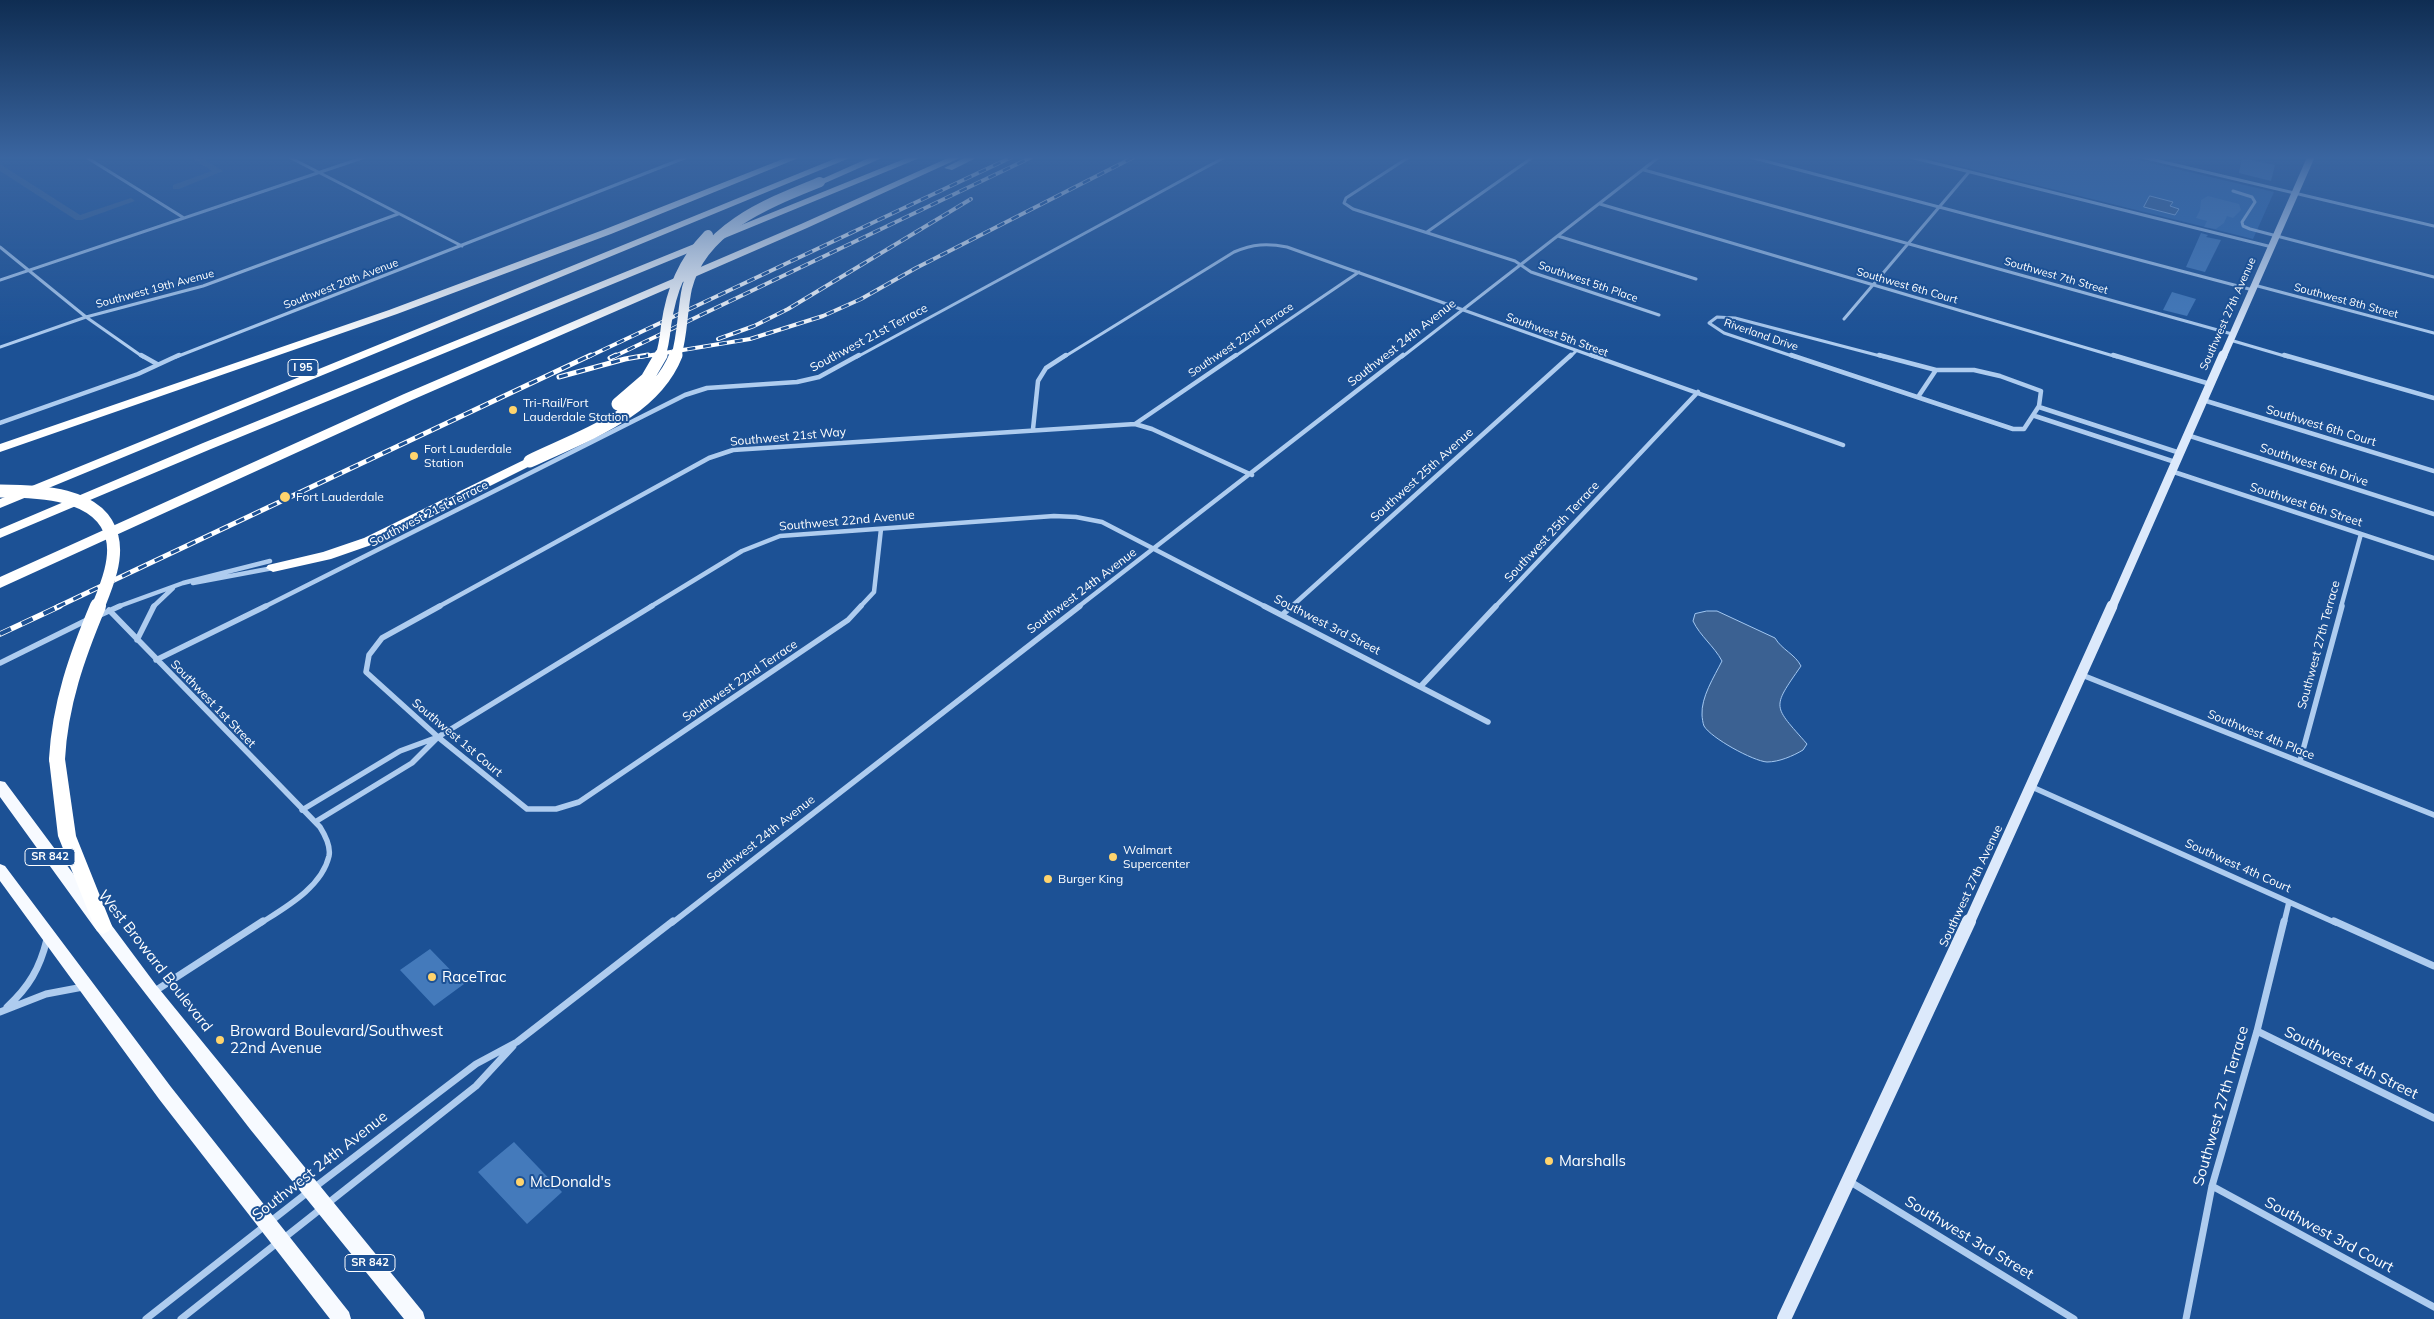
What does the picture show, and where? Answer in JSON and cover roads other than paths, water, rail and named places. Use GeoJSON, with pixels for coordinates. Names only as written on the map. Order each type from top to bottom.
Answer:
{"type":"FeatureCollection","features":[{"type":"Feature","properties":{"kind":"highway"},"geometry":{"type":"LineString","coordinates":[[0,448],[466,286],[639,219]]}},
{"type":"Feature","properties":{"kind":"highway","name":"I 95"},"geometry":{"type":"LineString","coordinates":[[0,492],[203,408],[675,219]]}},
{"type":"Feature","properties":{"kind":"highway"},"geometry":{"type":"LineString","coordinates":[[0,504],[221,411],[695,219]]}},
{"type":"Feature","properties":{"kind":"highway"},"geometry":{"type":"LineString","coordinates":[[596,416],[629,397],[648,378],[656,366],[662,350],[676,279],[682,266],[696,247],[716,228],[730,219]]}},
{"type":"Feature","properties":{"kind":"highway"},"geometry":{"type":"LineString","coordinates":[[271,564],[326,556],[369,541],[524,458],[622,413],[655,388],[666,376],[676,358],[687,287],[702,256],[724,233],[744,219]]}},
{"type":"Feature","properties":{"kind":"highway"},"geometry":{"type":"LineString","coordinates":[[0,525],[201,439],[747,219]]}},
{"type":"Feature","properties":{"kind":"highway"},"geometry":{"type":"LineString","coordinates":[[0,534],[207,446],[766,219]]}},
{"type":"Feature","properties":{"kind":"highway"},"geometry":{"type":"LineString","coordinates":[[0,583],[536,340],[821,219]]}},
{"type":"Feature","properties":{"kind":"highway"},"geometry":{"type":"LineString","coordinates":[[346,426],[751,257],[836,219]]}},
{"type":"Feature","properties":{"kind":"highway"},"geometry":{"type":"LineString","coordinates":[[0,452],[53,431]]}},
{"type":"Feature","properties":{"kind":"highway"},"geometry":{"type":"LineString","coordinates":[[524,458],[567,431]]}},
{"type":"Feature","properties":{"kind":"highway"},"geometry":{"type":"LineString","coordinates":[[0,492],[47,494],[78,502],[92,509],[104,520],[113,536],[114,550],[111,570],[80,649],[66,693],[58,736],[57,758],[67,836],[103,926]]}},
{"type":"Feature","properties":{"kind":"main road","name":"West Broward Boulevard"},"geometry":{"type":"LineString","coordinates":[[0,786],[31,832],[154,992],[310,1190],[416,1319]]}},
{"type":"Feature","properties":{"kind":"main road"},"geometry":{"type":"LineString","coordinates":[[0,870],[165,1093],[269,1223],[342,1319]]}},
{"type":"Feature","properties":{"kind":"street"},"geometry":{"type":"LineString","coordinates":[[0,280],[182,219]]}},
{"type":"Feature","properties":{"kind":"street","name":"Southwest 19th Avenue"},"geometry":{"type":"LineString","coordinates":[[0,346],[86,317],[203,286],[386,219]]}},
{"type":"Feature","properties":{"kind":"street"},"geometry":{"type":"LineString","coordinates":[[407,219],[462,246]]}},
{"type":"Feature","properties":{"kind":"street","name":"Southwest 20th Avenue"},"geometry":{"type":"LineString","coordinates":[[0,423],[138,374],[157,364],[531,219]]}},
{"type":"Feature","properties":{"kind":"street","name":"Southwest 21st Terrace"},"geometry":{"type":"LineString","coordinates":[[156,660],[401,540],[685,395],[707,388],[796,382],[819,377],[1111,219]]}},
{"type":"Feature","properties":{"kind":"street","name":"Southwest 5th Place"},"geometry":{"type":"LineString","coordinates":[[1384,219],[1522,265],[1531,272],[1659,315]]}},
{"type":"Feature","properties":{"kind":"street"},"geometry":{"type":"LineString","coordinates":[[1427,232],[1446,219]]}},
{"type":"Feature","properties":{"kind":"street","name":"Southwest 24th Avenue"},"geometry":{"type":"LineString","coordinates":[[181,1319],[476,1086],[517,1042],[1581,219]]}},
{"type":"Feature","properties":{"kind":"street","name":"Southwest 6th Court"},"geometry":{"type":"LineString","coordinates":[[1649,219],[2210,384]]}},
{"type":"Feature","properties":{"kind":"street","name":"Southwest 7th Street"},"geometry":{"type":"LineString","coordinates":[[1818,219],[2231,337],[2434,398]]}},
{"type":"Feature","properties":{"kind":"street"},"geometry":{"type":"LineString","coordinates":[[1844,319],[1930,219]]}},
{"type":"Feature","properties":{"kind":"street","name":"Southwest 8th Street"},"geometry":{"type":"LineString","coordinates":[[1985,219],[2434,333]]}},
{"type":"Feature","properties":{"kind":"street"},"geometry":{"type":"LineString","coordinates":[[2172,219],[2434,276]]}},
{"type":"Feature","properties":{"kind":"street"},"geometry":{"type":"LineString","coordinates":[[2244,219],[2242,222],[2243,226],[2274,242]]}},
{"type":"Feature","properties":{"kind":"street","name":"Southwest 27th Avenue"},"geometry":{"type":"LineString","coordinates":[[1784,1319],[2032,787],[2285,219]]}},
{"type":"Feature","properties":{"kind":"street"},"geometry":{"type":"LineString","coordinates":[[2403,219],[2434,226]]}},
{"type":"Feature","properties":{"kind":"street"},"geometry":{"type":"LineString","coordinates":[[1558,236],[1696,279]]}},
{"type":"Feature","properties":{"kind":"street","name":"Southwest 5th Street"},"geometry":{"type":"LineString","coordinates":[[1033,429],[1038,381],[1046,368],[1234,252],[1252,244],[1266,242],[1287,247],[1359,272],[1843,445]]}},
{"type":"Feature","properties":{"kind":"street"},"geometry":{"type":"LineString","coordinates":[[0,247],[86,317],[149,361],[157,364]]}},
{"type":"Feature","properties":{"kind":"street","name":"Southwest 22nd Terrace"},"geometry":{"type":"LineString","coordinates":[[1135,424],[1359,272]]}},
{"type":"Feature","properties":{"kind":"street","name":"Riverland Drive"},"geometry":{"type":"LineString","coordinates":[[1918,397],[1731,335],[1709,323],[1717,317],[1735,318],[1936,370],[1974,370],[2000,376],[2041,390],[2042,400],[2039,408]]}},
{"type":"Feature","properties":{"kind":"street","name":"Southwest 25th Avenue"},"geometry":{"type":"LineString","coordinates":[[1282,615],[1576,351]]}},
{"type":"Feature","properties":{"kind":"street"},"geometry":{"type":"LineString","coordinates":[[1936,370],[1918,397],[2013,429],[2024,429],[2039,408],[2175,462]]}},
{"type":"Feature","properties":{"kind":"street","name":"Southwest 25th Terrace"},"geometry":{"type":"LineString","coordinates":[[1421,686],[1698,392]]}},
{"type":"Feature","properties":{"kind":"street","name":"Southwest 6th Court"},"geometry":{"type":"LineString","coordinates":[[2203,400],[2434,472]]}},
{"type":"Feature","properties":{"kind":"street"},"geometry":{"type":"LineString","coordinates":[[2035,416],[2175,462]]}},
{"type":"Feature","properties":{"kind":"street","name":"Southwest 21st Way"},"geometry":{"type":"LineString","coordinates":[[369,655],[382,638],[709,458],[733,450],[1033,429],[1135,424],[1152,429],[1252,475]]}},
{"type":"Feature","properties":{"kind":"street","name":"Southwest 6th Drive"},"geometry":{"type":"LineString","coordinates":[[2187,436],[2434,514]]}},
{"type":"Feature","properties":{"kind":"street","name":"Southwest 6th Street"},"geometry":{"type":"LineString","coordinates":[[2175,462],[2361,534],[2434,558]]}},
{"type":"Feature","properties":{"kind":"street","name":"Southwest 22nd Avenue"},"geometry":{"type":"LineString","coordinates":[[302,810],[400,751],[438,737],[742,551],[780,536],[1054,516],[1076,517],[1102,522],[1155,550]]}},
{"type":"Feature","properties":{"kind":"street","name":"Southwest 22nd Terrace"},"geometry":{"type":"LineString","coordinates":[[556,809],[579,802],[848,620],[874,592],[881,529]]}},
{"type":"Feature","properties":{"kind":"street","name":"Southwest 27th Terrace"},"geometry":{"type":"LineString","coordinates":[[2300,761],[2361,534]]}},
{"type":"Feature","properties":{"kind":"street","name":"Southwest 3rd Street"},"geometry":{"type":"LineString","coordinates":[[1155,550],[1488,722]]}},
{"type":"Feature","properties":{"kind":"street"},"geometry":{"type":"LineString","coordinates":[[0,662],[109,610],[176,585],[271,564]]}},
{"type":"Feature","properties":{"kind":"street"},"geometry":{"type":"LineString","coordinates":[[137,640],[150,609],[176,585]]}},
{"type":"Feature","properties":{"kind":"street","name":"Southwest 1st Street"},"geometry":{"type":"LineString","coordinates":[[109,610],[302,810]]}},
{"type":"Feature","properties":{"kind":"street","name":"Southwest 1st Court"},"geometry":{"type":"LineString","coordinates":[[369,655],[366,672],[438,737],[527,809],[556,809]]}},
{"type":"Feature","properties":{"kind":"street","name":"Southwest 4th Place"},"geometry":{"type":"LineString","coordinates":[[2081,675],[2434,815]]}},
{"type":"Feature","properties":{"kind":"street","name":"Southwest 22nd Avenue"},"geometry":{"type":"LineString","coordinates":[[315,822],[412,763],[438,737]]}},
{"type":"Feature","properties":{"kind":"street","name":"Southwest 4th Court"},"geometry":{"type":"LineString","coordinates":[[2032,787],[2434,966]]}},
{"type":"Feature","properties":{"kind":"street"},"geometry":{"type":"LineString","coordinates":[[154,992],[281,910],[306,891],[322,871],[329,855],[327,840],[315,822],[302,810]]}},
{"type":"Feature","properties":{"kind":"street","name":"Southwest 27th Terrace"},"geometry":{"type":"LineString","coordinates":[[2186,1319],[2212,1186],[2257,1031],[2288,902]]}},
{"type":"Feature","properties":{"kind":"street"},"geometry":{"type":"LineString","coordinates":[[2,1011],[25,990],[37,974],[48,935]]}},
{"type":"Feature","properties":{"kind":"street"},"geometry":{"type":"LineString","coordinates":[[2,1011],[56,991],[86,987]]}},
{"type":"Feature","properties":{"kind":"street","name":"Southwest 4th Street"},"geometry":{"type":"LineString","coordinates":[[2257,1031],[2434,1118]]}},
{"type":"Feature","properties":{"kind":"street","name":"Southwest 24th Avenue"},"geometry":{"type":"LineString","coordinates":[[146,1319],[310,1190],[476,1064],[517,1042]]}},
{"type":"Feature","properties":{"kind":"street","name":"Southwest 3rd Street"},"geometry":{"type":"LineString","coordinates":[[1849,1180],[2074,1319]]}},
{"type":"Feature","properties":{"kind":"street","name":"Southwest 3rd Court"},"geometry":{"type":"LineString","coordinates":[[2212,1186],[2434,1307]]}},
{"type":"Feature","properties":{"kind":"railway"},"geometry":{"type":"LineString","coordinates":[[588,357],[882,219]]}},
{"type":"Feature","properties":{"kind":"railway"},"geometry":{"type":"LineString","coordinates":[[613,357],[903,219]]}},
{"type":"Feature","properties":{"kind":"railway"},"geometry":{"type":"LineString","coordinates":[[718,339],[754,326],[788,309],[938,219]]}},
{"type":"Feature","properties":{"kind":"railway"},"geometry":{"type":"LineString","coordinates":[[640,357],[750,339],[823,316],[861,299],[916,268],[1013,219]]}},
{"type":"Feature","properties":{"kind":"railway"},"geometry":{"type":"LineString","coordinates":[[57,607],[591,355]]}},
{"type":"Feature","properties":{"kind":"railway"},"geometry":{"type":"LineString","coordinates":[[610,358],[616,355]]}},
{"type":"Feature","properties":{"kind":"railway"},"geometry":{"type":"LineString","coordinates":[[559,377],[625,359],[648,355]]}},
{"type":"Feature","properties":{"kind":"railway"},"geometry":{"type":"LineString","coordinates":[[0,634],[60,606]]}},
{"type":"Feature","properties":{"kind":"place","name":"Tri-Rail/Fort Lauderdale Station"},"geometry":{"type":"Point","coordinates":[513,410]}},
{"type":"Feature","properties":{"kind":"place","name":"Fort Lauderdale Station"},"geometry":{"type":"Point","coordinates":[414,456]}},
{"type":"Feature","properties":{"kind":"place","name":"Fort Lauderdale"},"geometry":{"type":"Point","coordinates":[285,497]}},
{"type":"Feature","properties":{"kind":"place","name":"Walmart Supercenter"},"geometry":{"type":"Point","coordinates":[1113,857]}},
{"type":"Feature","properties":{"kind":"place","name":"Burger King"},"geometry":{"type":"Point","coordinates":[1048,879]}},
{"type":"Feature","properties":{"kind":"place","name":"RaceTrac"},"geometry":{"type":"Point","coordinates":[432,977]}},
{"type":"Feature","properties":{"kind":"place","name":"Broward Boulevard/Southwest 22nd Avenue"},"geometry":{"type":"Point","coordinates":[220,1040]}},
{"type":"Feature","properties":{"kind":"place","name":"Marshalls"},"geometry":{"type":"Point","coordinates":[1549,1161]}},
{"type":"Feature","properties":{"kind":"place","name":"McDonald's"},"geometry":{"type":"Point","coordinates":[520,1182]}}]}
